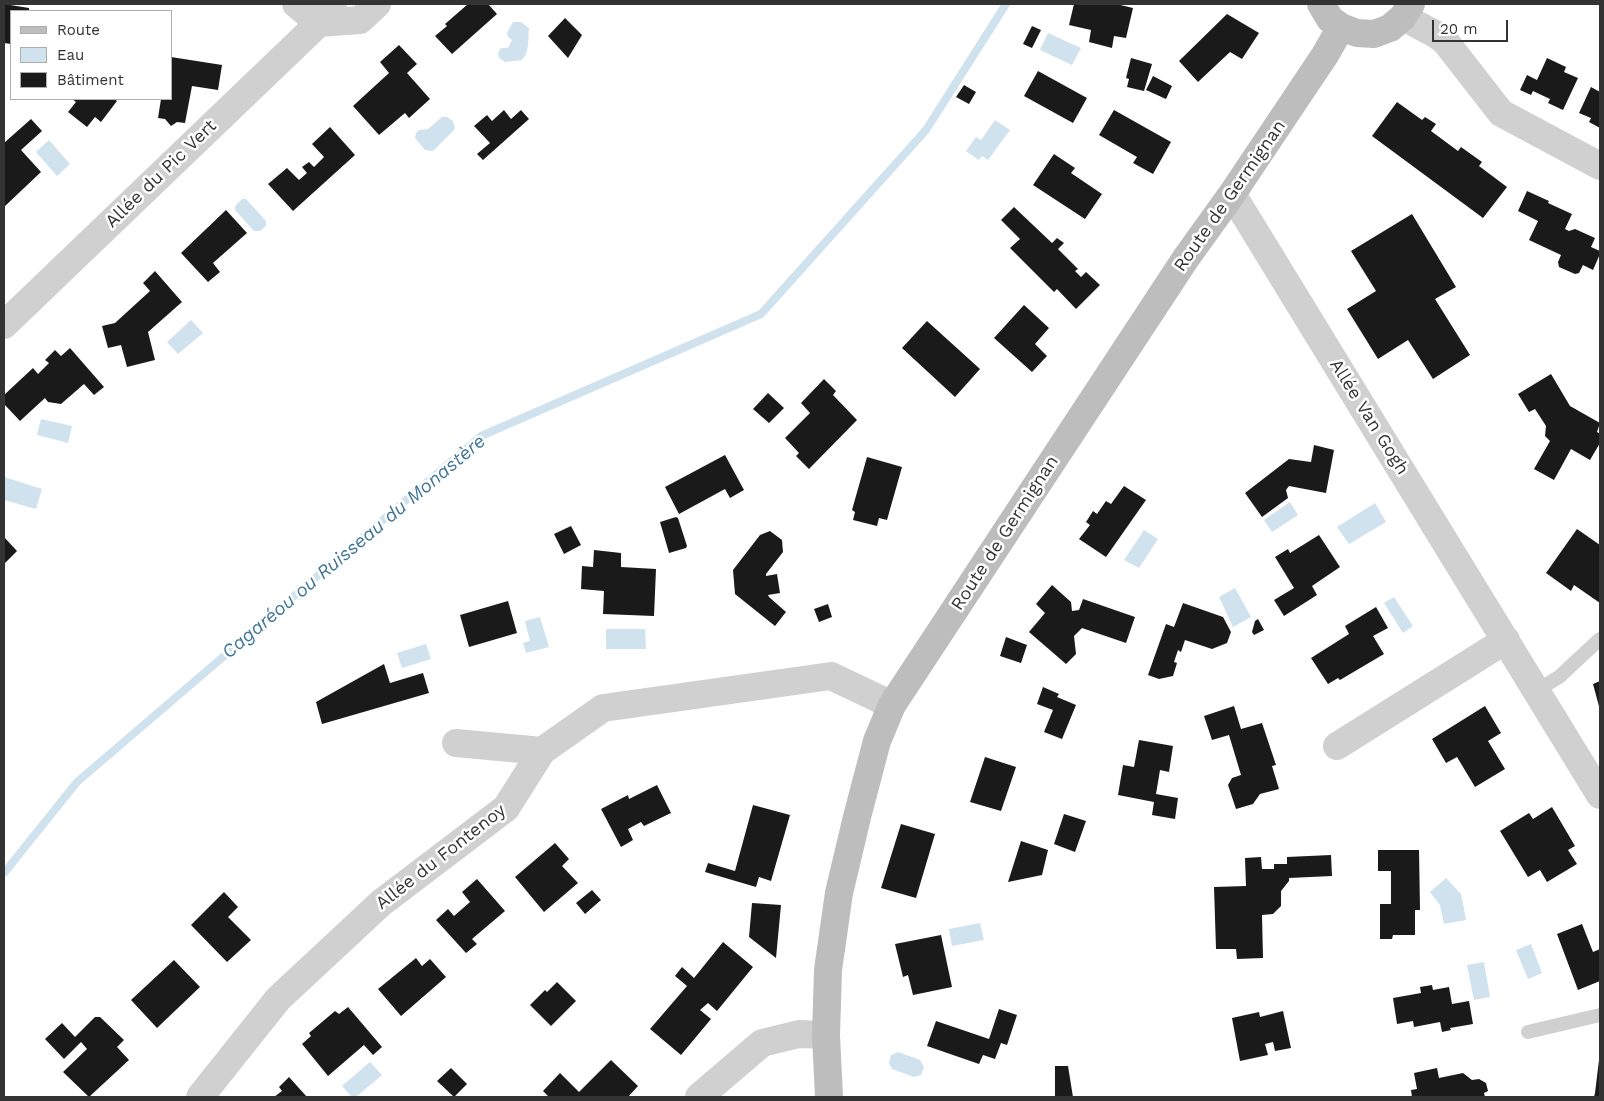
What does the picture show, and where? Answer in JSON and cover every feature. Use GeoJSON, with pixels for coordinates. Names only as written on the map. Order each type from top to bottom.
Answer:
{"type":"FeatureCollection","features":[{"type":"Feature","properties":{"kind":"street"},"geometry":{"type":"LineString","coordinates":[[296,4],[360,20],[377,4]]}},
{"type":"Feature","properties":{"kind":"street"},"geometry":{"type":"LineString","coordinates":[[1321,4],[1330,18],[1341,27],[1356,33],[1374,34],[1390,28],[1407,10],[1445,41],[1501,113],[1600,166]]}},
{"type":"Feature","properties":{"kind":"street","name":"Allée du Pic Vert"},"geometry":{"type":"LineString","coordinates":[[4,325],[326,13]]}},
{"type":"Feature","properties":{"kind":"street","name":"Route de Germignan"},"geometry":{"type":"LineString","coordinates":[[829,1097],[826,1035],[828,970],[839,893],[877,741],[892,705],[1186,258],[1232,194],[1325,55],[1341,27]]}},
{"type":"Feature","properties":{"kind":"street","name":"Allée Van Gogh"},"geometry":{"type":"LineString","coordinates":[[1232,194],[1600,795]]}},
{"type":"Feature","properties":{"kind":"street"},"geometry":{"type":"LineString","coordinates":[[1338,746],[1506,640]]}},
{"type":"Feature","properties":{"kind":"street","name":"Allée du Fontenoy"},"geometry":{"type":"LineString","coordinates":[[200,1097],[278,999],[381,903],[506,808],[542,751],[603,708],[831,676],[892,705]]}},
{"type":"Feature","properties":{"kind":"street"},"geometry":{"type":"LineString","coordinates":[[456,743],[542,751]]}},
{"type":"Feature","properties":{"kind":"street"},"geometry":{"type":"LineString","coordinates":[[699,1097],[762,1043],[799,1034],[826,1035]]}},
{"type":"Feature","properties":{"kind":"lane"},"geometry":{"type":"LineString","coordinates":[[1536,691],[1559,677],[1600,639]]}},
{"type":"Feature","properties":{"kind":"lane"},"geometry":{"type":"LineString","coordinates":[[1528,1032],[1600,1015]]}},
{"type":"Feature","properties":{"kind":"water"},"geometry":{"type":"Polygon","coordinates":[[[513,22],[521,22],[529,28],[528,46],[522,60],[505,62],[499,58],[498,53],[501,48],[508,48],[512,40],[508,37],[507,33],[513,22]]]}},
{"type":"Feature","properties":{"kind":"water"},"geometry":{"type":"Polygon","coordinates":[[[1048,33],[1081,48],[1072,65],[1040,50],[1048,33]]]}},
{"type":"Feature","properties":{"kind":"water"},"geometry":{"type":"Polygon","coordinates":[[[442,117],[447,117],[453,121],[455,129],[433,151],[425,150],[415,138],[416,133],[419,130],[428,129],[442,117]]]}},
{"type":"Feature","properties":{"kind":"water"},"geometry":{"type":"Polygon","coordinates":[[[995,120],[1010,130],[988,160],[982,156],[979,160],[966,151],[976,137],[981,140],[995,120]]]}},
{"type":"Feature","properties":{"kind":"water"},"geometry":{"type":"Polygon","coordinates":[[[49,140],[70,164],[57,176],[36,152],[49,140]]]}},
{"type":"Feature","properties":{"kind":"water"},"geometry":{"type":"Polygon","coordinates":[[[242,199],[246,199],[266,221],[266,226],[260,231],[254,231],[235,210],[235,206],[242,199]]]}},
{"type":"Feature","properties":{"kind":"water"},"geometry":{"type":"Polygon","coordinates":[[[191,320],[203,333],[178,354],[167,342],[191,320]]]}},
{"type":"Feature","properties":{"kind":"water"},"geometry":{"type":"Polygon","coordinates":[[[41,419],[72,426],[68,443],[37,435],[41,419]]]}},
{"type":"Feature","properties":{"kind":"water"},"geometry":{"type":"Polygon","coordinates":[[[4,477],[42,489],[36,509],[4,500],[4,477]]]}},
{"type":"Feature","properties":{"kind":"water"},"geometry":{"type":"Polygon","coordinates":[[[1290,502],[1298,515],[1272,532],[1264,520],[1290,502]]]}},
{"type":"Feature","properties":{"kind":"water"},"geometry":{"type":"Polygon","coordinates":[[[1375,503],[1386,522],[1349,544],[1337,527],[1375,503]]]}},
{"type":"Feature","properties":{"kind":"water"},"geometry":{"type":"Polygon","coordinates":[[[1144,530],[1158,539],[1139,568],[1124,560],[1144,530]]]}},
{"type":"Feature","properties":{"kind":"water"},"geometry":{"type":"Polygon","coordinates":[[[1235,588],[1251,617],[1233,627],[1219,597],[1235,588]]]}},
{"type":"Feature","properties":{"kind":"water"},"geometry":{"type":"Polygon","coordinates":[[[1394,597],[1413,626],[1403,633],[1384,603],[1394,597]]]}},
{"type":"Feature","properties":{"kind":"water"},"geometry":{"type":"Polygon","coordinates":[[[540,617],[549,647],[526,653],[523,643],[530,641],[525,621],[540,617]]]}},
{"type":"Feature","properties":{"kind":"water"},"geometry":{"type":"Polygon","coordinates":[[[606,629],[645,629],[646,649],[606,649],[606,629]]]}},
{"type":"Feature","properties":{"kind":"water"},"geometry":{"type":"Polygon","coordinates":[[[426,644],[431,659],[402,668],[397,653],[426,644]]]}},
{"type":"Feature","properties":{"kind":"water"},"geometry":{"type":"Polygon","coordinates":[[[1446,878],[1461,894],[1466,920],[1444,924],[1440,905],[1430,892],[1446,878]]]}},
{"type":"Feature","properties":{"kind":"water"},"geometry":{"type":"Polygon","coordinates":[[[980,923],[984,940],[952,946],[949,929],[980,923]]]}},
{"type":"Feature","properties":{"kind":"water"},"geometry":{"type":"Polygon","coordinates":[[[1531,944],[1542,973],[1528,979],[1516,950],[1531,944]]]}},
{"type":"Feature","properties":{"kind":"water"},"geometry":{"type":"Polygon","coordinates":[[[1484,962],[1490,997],[1474,1000],[1467,965],[1484,962]]]}},
{"type":"Feature","properties":{"kind":"water"},"geometry":{"type":"Polygon","coordinates":[[[898,1052],[920,1060],[924,1067],[921,1075],[914,1077],[892,1069],[889,1063],[891,1055],[898,1052]]]}},
{"type":"Feature","properties":{"kind":"water"},"geometry":{"type":"Polygon","coordinates":[[[370,1062],[382,1075],[356,1097],[352,1097],[342,1086],[370,1062]]]}},
{"type":"Feature","properties":{"kind":"building"},"geometry":{"type":"Polygon","coordinates":[[[4,4],[29,8],[29,10],[10,10],[10,44],[4,43],[4,4]]]}},
{"type":"Feature","properties":{"kind":"building"},"geometry":{"type":"Polygon","coordinates":[[[468,4],[488,4],[497,14],[452,54],[435,36],[447,26],[445,24],[468,4]]]}},
{"type":"Feature","properties":{"kind":"building"},"geometry":{"type":"Polygon","coordinates":[[[1074,4],[1116,4],[1133,8],[1126,38],[1114,36],[1112,48],[1089,42],[1091,30],[1069,25],[1074,4]]]}},
{"type":"Feature","properties":{"kind":"building"},"geometry":{"type":"Polygon","coordinates":[[[1227,14],[1259,33],[1242,59],[1230,52],[1198,82],[1179,61],[1227,14]]]}},
{"type":"Feature","properties":{"kind":"building"},"geometry":{"type":"Polygon","coordinates":[[[565,18],[582,35],[568,58],[548,36],[565,18]]]}},
{"type":"Feature","properties":{"kind":"building"},"geometry":{"type":"Polygon","coordinates":[[[1032,26],[1041,30],[1032,48],[1023,44],[1032,26]]]}},
{"type":"Feature","properties":{"kind":"building"},"geometry":{"type":"Polygon","coordinates":[[[399,45],[417,64],[407,73],[430,99],[409,118],[405,113],[379,135],[353,106],[389,73],[380,62],[399,45]]]}},
{"type":"Feature","properties":{"kind":"building"},"geometry":{"type":"Polygon","coordinates":[[[172,57],[222,65],[218,90],[192,86],[185,123],[177,122],[171,126],[165,119],[158,118],[161,100],[172,100],[172,57]]]}},
{"type":"Feature","properties":{"kind":"building"},"geometry":{"type":"Polygon","coordinates":[[[1131,58],[1152,64],[1144,91],[1127,87],[1129,79],[1126,78],[1131,58]]]}},
{"type":"Feature","properties":{"kind":"building"},"geometry":{"type":"Polygon","coordinates":[[[1547,58],[1566,67],[1564,72],[1578,78],[1563,110],[1548,103],[1550,99],[1533,91],[1531,95],[1520,90],[1527,75],[1537,80],[1547,58]]]}},
{"type":"Feature","properties":{"kind":"building"},"geometry":{"type":"Polygon","coordinates":[[[1038,71],[1087,98],[1073,123],[1024,96],[1038,71]]]}},
{"type":"Feature","properties":{"kind":"building"},"geometry":{"type":"Polygon","coordinates":[[[1153,76],[1172,86],[1166,99],[1146,90],[1153,76]]]}},
{"type":"Feature","properties":{"kind":"building"},"geometry":{"type":"Polygon","coordinates":[[[964,85],[976,92],[969,104],[956,97],[964,85]]]}},
{"type":"Feature","properties":{"kind":"building"},"geometry":{"type":"Polygon","coordinates":[[[1591,87],[1600,92],[1600,128],[1589,122],[1591,118],[1579,113],[1591,87]]]}},
{"type":"Feature","properties":{"kind":"building"},"geometry":{"type":"Polygon","coordinates":[[[73,100],[117,101],[101,122],[95,117],[87,127],[68,112],[76,102],[73,100]]]}},
{"type":"Feature","properties":{"kind":"building"},"geometry":{"type":"Polygon","coordinates":[[[1397,102],[1422,120],[1425,117],[1436,124],[1431,131],[1458,151],[1461,147],[1482,162],[1479,166],[1507,187],[1483,218],[1372,136],[1397,102]]]}},
{"type":"Feature","properties":{"kind":"building"},"geometry":{"type":"Polygon","coordinates":[[[504,110],[511,119],[521,110],[529,119],[483,160],[477,154],[490,143],[474,126],[487,115],[492,121],[504,110]]]}},
{"type":"Feature","properties":{"kind":"building"},"geometry":{"type":"Polygon","coordinates":[[[1114,110],[1171,142],[1153,174],[1133,163],[1137,157],[1099,135],[1114,110]]]}},
{"type":"Feature","properties":{"kind":"building"},"geometry":{"type":"Polygon","coordinates":[[[31,119],[42,131],[21,150],[41,172],[4,207],[4,143],[31,119]]]}},
{"type":"Feature","properties":{"kind":"building"},"geometry":{"type":"Polygon","coordinates":[[[330,127],[355,155],[293,211],[268,184],[287,168],[299,180],[307,173],[302,167],[309,162],[314,167],[324,157],[312,144],[330,127]]]}},
{"type":"Feature","properties":{"kind":"building"},"geometry":{"type":"Polygon","coordinates":[[[1054,154],[1075,168],[1071,173],[1102,194],[1085,219],[1033,185],[1054,154]]]}},
{"type":"Feature","properties":{"kind":"building"},"geometry":{"type":"Polygon","coordinates":[[[1527,191],[1572,214],[1565,229],[1569,231],[1575,229],[1595,238],[1591,247],[1600,251],[1600,254],[1593,270],[1583,265],[1579,273],[1575,274],[1559,267],[1558,262],[1561,255],[1529,240],[1538,221],[1518,211],[1527,191]]]}},
{"type":"Feature","properties":{"kind":"building"},"geometry":{"type":"Polygon","coordinates":[[[1014,207],[1052,243],[1057,238],[1064,243],[1058,249],[1078,269],[1075,271],[1081,277],[1086,272],[1100,285],[1076,309],[1057,289],[1054,292],[1010,248],[1020,239],[1001,220],[1014,207]]]}},
{"type":"Feature","properties":{"kind":"building"},"geometry":{"type":"Polygon","coordinates":[[[226,210],[247,233],[213,263],[220,272],[208,282],[181,253],[226,210]]]}},
{"type":"Feature","properties":{"kind":"building"},"geometry":{"type":"Polygon","coordinates":[[[1412,214],[1456,287],[1435,299],[1470,355],[1433,379],[1408,340],[1378,359],[1347,309],[1376,291],[1351,251],[1412,214]]]}},
{"type":"Feature","properties":{"kind":"building"},"geometry":{"type":"Polygon","coordinates":[[[155,271],[182,302],[148,332],[155,360],[127,367],[121,345],[108,348],[102,326],[115,323],[150,291],[143,283],[155,271]]]}},
{"type":"Feature","properties":{"kind":"building"},"geometry":{"type":"Polygon","coordinates":[[[1024,305],[1049,328],[1035,344],[1047,356],[1032,372],[994,338],[1024,305]]]}},
{"type":"Feature","properties":{"kind":"building"},"geometry":{"type":"Polygon","coordinates":[[[927,321],[980,369],[955,397],[902,348],[927,321]]]}},
{"type":"Feature","properties":{"kind":"building"},"geometry":{"type":"Polygon","coordinates":[[[70,348],[104,387],[94,395],[84,384],[61,404],[48,402],[45,398],[20,421],[4,404],[4,395],[33,368],[38,374],[49,363],[45,360],[55,350],[61,356],[70,348]]]}},
{"type":"Feature","properties":{"kind":"building"},"geometry":{"type":"Polygon","coordinates":[[[1551,374],[1570,406],[1600,423],[1597,432],[1600,434],[1600,443],[1590,460],[1571,449],[1554,480],[1534,469],[1550,441],[1545,436],[1546,426],[1535,409],[1529,412],[1518,394],[1551,374]]]}},
{"type":"Feature","properties":{"kind":"building"},"geometry":{"type":"Polygon","coordinates":[[[824,379],[836,391],[833,395],[857,420],[809,469],[796,456],[799,453],[785,438],[810,413],[801,403],[824,379]]]}},
{"type":"Feature","properties":{"kind":"building"},"geometry":{"type":"Polygon","coordinates":[[[768,393],[784,408],[769,423],[753,409],[768,393]]]}},
{"type":"Feature","properties":{"kind":"building"},"geometry":{"type":"Polygon","coordinates":[[[1314,445],[1334,450],[1326,493],[1289,486],[1286,490],[1288,498],[1262,517],[1245,493],[1289,459],[1311,462],[1314,445]]]}},
{"type":"Feature","properties":{"kind":"building"},"geometry":{"type":"Polygon","coordinates":[[[725,455],[744,490],[730,498],[725,489],[679,514],[665,487],[725,455]]]}},
{"type":"Feature","properties":{"kind":"building"},"geometry":{"type":"Polygon","coordinates":[[[867,457],[902,467],[887,520],[879,518],[877,526],[853,520],[855,512],[852,510],[867,457]]]}},
{"type":"Feature","properties":{"kind":"building"},"geometry":{"type":"Polygon","coordinates":[[[1124,486],[1146,500],[1106,557],[1079,539],[1090,525],[1086,522],[1093,511],[1097,514],[1106,501],[1111,504],[1124,486]]]}},
{"type":"Feature","properties":{"kind":"building"},"geometry":{"type":"Polygon","coordinates":[[[678,518],[687,546],[686,548],[669,553],[660,522],[678,518]]]}},
{"type":"Feature","properties":{"kind":"building"},"geometry":{"type":"Polygon","coordinates":[[[571,526],[581,545],[564,554],[554,534],[571,526]]]}},
{"type":"Feature","properties":{"kind":"building"},"geometry":{"type":"Polygon","coordinates":[[[1577,529],[1600,545],[1600,603],[1574,585],[1571,591],[1546,573],[1577,529]]]}},
{"type":"Feature","properties":{"kind":"building"},"geometry":{"type":"Polygon","coordinates":[[[770,531],[782,540],[783,552],[766,574],[766,576],[777,574],[780,593],[768,595],[786,612],[775,626],[735,594],[733,570],[760,535],[770,531]]]}},
{"type":"Feature","properties":{"kind":"building"},"geometry":{"type":"Polygon","coordinates":[[[1319,535],[1340,567],[1312,586],[1317,595],[1284,616],[1274,600],[1294,588],[1275,557],[1288,549],[1290,553],[1319,535]]]}},
{"type":"Feature","properties":{"kind":"building"},"geometry":{"type":"Polygon","coordinates":[[[4,537],[17,551],[4,564],[4,537]]]}},
{"type":"Feature","properties":{"kind":"building"},"geometry":{"type":"Polygon","coordinates":[[[594,550],[621,553],[621,567],[656,569],[654,616],[603,614],[604,591],[581,589],[582,566],[593,567],[594,550]]]}},
{"type":"Feature","properties":{"kind":"building"},"geometry":{"type":"Polygon","coordinates":[[[1052,585],[1071,602],[1072,611],[1079,610],[1083,599],[1135,617],[1126,643],[1082,628],[1074,636],[1076,654],[1066,664],[1029,632],[1045,613],[1036,604],[1052,585]]]}},
{"type":"Feature","properties":{"kind":"building"},"geometry":{"type":"Polygon","coordinates":[[[508,601],[517,633],[469,647],[460,615],[508,601]]]}},
{"type":"Feature","properties":{"kind":"building"},"geometry":{"type":"Polygon","coordinates":[[[1183,603],[1223,617],[1231,632],[1227,643],[1212,649],[1185,640],[1181,652],[1178,650],[1174,662],[1177,663],[1173,676],[1159,679],[1148,675],[1166,624],[1174,627],[1183,603]]]}},
{"type":"Feature","properties":{"kind":"building"},"geometry":{"type":"Polygon","coordinates":[[[828,604],[832,617],[819,622],[814,609],[828,604]]]}},
{"type":"Feature","properties":{"kind":"building"},"geometry":{"type":"Polygon","coordinates":[[[1376,607],[1388,628],[1373,636],[1384,654],[1340,680],[1338,678],[1328,684],[1311,658],[1349,634],[1345,626],[1376,607]]]}},
{"type":"Feature","properties":{"kind":"building"},"geometry":{"type":"Polygon","coordinates":[[[1258,619],[1264,630],[1254,635],[1252,632],[1255,621],[1258,619]]]}},
{"type":"Feature","properties":{"kind":"building"},"geometry":{"type":"Polygon","coordinates":[[[1006,637],[1027,645],[1021,663],[1000,656],[1006,637]]]}},
{"type":"Feature","properties":{"kind":"building"},"geometry":{"type":"Polygon","coordinates":[[[384,664],[390,683],[423,673],[429,693],[322,724],[316,702],[384,664]]]}},
{"type":"Feature","properties":{"kind":"building"},"geometry":{"type":"Polygon","coordinates":[[[1600,681],[1600,710],[1593,684],[1600,681]]]}},
{"type":"Feature","properties":{"kind":"building"},"geometry":{"type":"Polygon","coordinates":[[[1043,687],[1059,694],[1057,697],[1076,705],[1062,739],[1044,732],[1053,710],[1037,704],[1043,687]]]}},
{"type":"Feature","properties":{"kind":"building"},"geometry":{"type":"Polygon","coordinates":[[[1234,706],[1241,729],[1262,723],[1276,765],[1272,766],[1279,789],[1260,794],[1253,804],[1236,809],[1228,785],[1232,778],[1241,775],[1229,735],[1212,740],[1204,716],[1234,706]]]}},
{"type":"Feature","properties":{"kind":"building"},"geometry":{"type":"Polygon","coordinates":[[[1485,706],[1501,733],[1488,741],[1505,769],[1475,787],[1457,757],[1446,763],[1432,739],[1485,706]]]}},
{"type":"Feature","properties":{"kind":"building"},"geometry":{"type":"Polygon","coordinates":[[[1139,740],[1173,746],[1169,772],[1160,770],[1156,794],[1178,798],[1175,819],[1152,815],[1154,802],[1118,795],[1123,765],[1134,767],[1139,740]]]}},
{"type":"Feature","properties":{"kind":"building"},"geometry":{"type":"Polygon","coordinates":[[[985,757],[1016,767],[1001,811],[970,802],[985,757]]]}},
{"type":"Feature","properties":{"kind":"building"},"geometry":{"type":"Polygon","coordinates":[[[657,785],[671,813],[644,826],[641,822],[628,829],[633,840],[621,847],[601,809],[628,795],[629,799],[657,785]]]}},
{"type":"Feature","properties":{"kind":"building"},"geometry":{"type":"Polygon","coordinates":[[[753,805],[790,815],[771,881],[759,877],[756,887],[705,872],[708,863],[735,871],[753,805]]]}},
{"type":"Feature","properties":{"kind":"building"},"geometry":{"type":"Polygon","coordinates":[[[1552,807],[1575,846],[1568,850],[1577,864],[1547,882],[1540,870],[1528,877],[1500,831],[1529,813],[1533,819],[1552,807]]]}},
{"type":"Feature","properties":{"kind":"building"},"geometry":{"type":"Polygon","coordinates":[[[1064,814],[1086,821],[1075,852],[1054,844],[1064,814]]]}},
{"type":"Feature","properties":{"kind":"building"},"geometry":{"type":"Polygon","coordinates":[[[901,824],[935,834],[916,898],[881,888],[901,824]]]}},
{"type":"Feature","properties":{"kind":"building"},"geometry":{"type":"Polygon","coordinates":[[[1021,841],[1048,850],[1042,875],[1008,882],[1021,841]]]}},
{"type":"Feature","properties":{"kind":"building"},"geometry":{"type":"Polygon","coordinates":[[[555,843],[569,859],[562,866],[578,883],[544,912],[515,877],[555,843]]]}},
{"type":"Feature","properties":{"kind":"building"},"geometry":{"type":"Polygon","coordinates":[[[1378,850],[1419,850],[1420,910],[1415,910],[1415,935],[1393,935],[1392,939],[1380,939],[1380,904],[1391,904],[1391,871],[1378,871],[1378,850]]]}},
{"type":"Feature","properties":{"kind":"building"},"geometry":{"type":"Polygon","coordinates":[[[1331,855],[1332,876],[1289,878],[1289,881],[1281,891],[1281,906],[1273,914],[1262,915],[1263,958],[1237,959],[1236,949],[1216,949],[1214,887],[1246,886],[1245,858],[1261,857],[1262,869],[1274,869],[1274,864],[1287,864],[1287,857],[1331,855]]]}},
{"type":"Feature","properties":{"kind":"building"},"geometry":{"type":"Polygon","coordinates":[[[477,879],[505,911],[472,939],[477,944],[466,953],[436,920],[448,909],[454,916],[470,902],[462,892],[477,879]]]}},
{"type":"Feature","properties":{"kind":"building"},"geometry":{"type":"Polygon","coordinates":[[[592,890],[601,900],[585,914],[576,903],[592,890]]]}},
{"type":"Feature","properties":{"kind":"building"},"geometry":{"type":"Polygon","coordinates":[[[224,892],[238,907],[228,917],[251,940],[227,962],[191,925],[224,892]]]}},
{"type":"Feature","properties":{"kind":"building"},"geometry":{"type":"Polygon","coordinates":[[[752,903],[781,905],[776,958],[749,937],[752,903]]]}},
{"type":"Feature","properties":{"kind":"building"},"geometry":{"type":"Polygon","coordinates":[[[1582,924],[1593,952],[1600,949],[1600,981],[1578,990],[1557,934],[1582,924]]]}},
{"type":"Feature","properties":{"kind":"building"},"geometry":{"type":"Polygon","coordinates":[[[941,935],[952,987],[913,995],[908,975],[903,977],[895,944],[941,935]]]}},
{"type":"Feature","properties":{"kind":"building"},"geometry":{"type":"Polygon","coordinates":[[[723,942],[753,967],[717,1011],[708,1003],[700,1010],[711,1019],[681,1055],[650,1029],[687,986],[675,976],[682,967],[694,978],[723,942]]]}},
{"type":"Feature","properties":{"kind":"building"},"geometry":{"type":"Polygon","coordinates":[[[416,958],[422,966],[430,959],[446,977],[401,1016],[378,989],[416,958]]]}},
{"type":"Feature","properties":{"kind":"building"},"geometry":{"type":"Polygon","coordinates":[[[174,960],[200,987],[157,1028],[131,1000],[174,960]]]}},
{"type":"Feature","properties":{"kind":"building"},"geometry":{"type":"Polygon","coordinates":[[[557,982],[576,1001],[551,1026],[530,1005],[545,990],[547,992],[557,982]]]}},
{"type":"Feature","properties":{"kind":"building"},"geometry":{"type":"Polygon","coordinates":[[[1432,985],[1433,990],[1449,987],[1452,1004],[1469,1001],[1473,1024],[1450,1028],[1451,1030],[1442,1032],[1440,1022],[1414,1027],[1413,1021],[1397,1024],[1393,998],[1421,993],[1420,987],[1432,985]]]}},
{"type":"Feature","properties":{"kind":"building"},"geometry":{"type":"Polygon","coordinates":[[[348,1007],[382,1047],[373,1055],[364,1045],[328,1076],[302,1044],[311,1036],[309,1033],[335,1011],[339,1014],[348,1007]]]}},
{"type":"Feature","properties":{"kind":"building"},"geometry":{"type":"Polygon","coordinates":[[[999,1009],[1017,1015],[1007,1045],[1001,1043],[995,1059],[983,1055],[979,1064],[927,1046],[936,1021],[989,1039],[999,1009]]]}},
{"type":"Feature","properties":{"kind":"building"},"geometry":{"type":"Polygon","coordinates":[[[1283,1011],[1291,1048],[1275,1051],[1273,1042],[1265,1044],[1268,1055],[1240,1061],[1232,1018],[1259,1012],[1260,1017],[1283,1011]]]}},
{"type":"Feature","properties":{"kind":"building"},"geometry":{"type":"Polygon","coordinates":[[[95,1017],[100,1017],[124,1040],[117,1047],[129,1060],[89,1097],[63,1072],[87,1049],[81,1042],[64,1059],[45,1039],[62,1023],[75,1037],[95,1017]]]}},
{"type":"Feature","properties":{"kind":"building"},"geometry":{"type":"Polygon","coordinates":[[[611,1060],[638,1086],[628,1097],[549,1097],[543,1091],[560,1073],[579,1092],[611,1060]]]}},
{"type":"Feature","properties":{"kind":"building"},"geometry":{"type":"Polygon","coordinates":[[[1599,1060],[1600,1097],[1594,1097],[1595,1093],[1599,1060]]]}},
{"type":"Feature","properties":{"kind":"building"},"geometry":{"type":"Polygon","coordinates":[[[1055,1066],[1068,1066],[1073,1097],[1055,1097],[1055,1066]]]}},
{"type":"Feature","properties":{"kind":"building"},"geometry":{"type":"Polygon","coordinates":[[[451,1068],[467,1084],[454,1097],[437,1081],[451,1068]]]}},
{"type":"Feature","properties":{"kind":"building"},"geometry":{"type":"Polygon","coordinates":[[[1437,1068],[1439,1078],[1463,1073],[1472,1080],[1479,1079],[1486,1083],[1488,1091],[1484,1093],[1485,1097],[1412,1097],[1411,1090],[1417,1089],[1414,1073],[1437,1068]]]}},
{"type":"Feature","properties":{"kind":"building"},"geometry":{"type":"Polygon","coordinates":[[[289,1077],[307,1097],[274,1097],[282,1091],[279,1087],[289,1077]]]}},
{"type":"Feature","properties":{"kind":"waterway","name":"Cagaréou ou Ruisseau du Monastère"},"geometry":{"type":"LineString","coordinates":[[4,873],[77,782],[481,436],[761,314],[926,130],[1006,4]]}}]}
